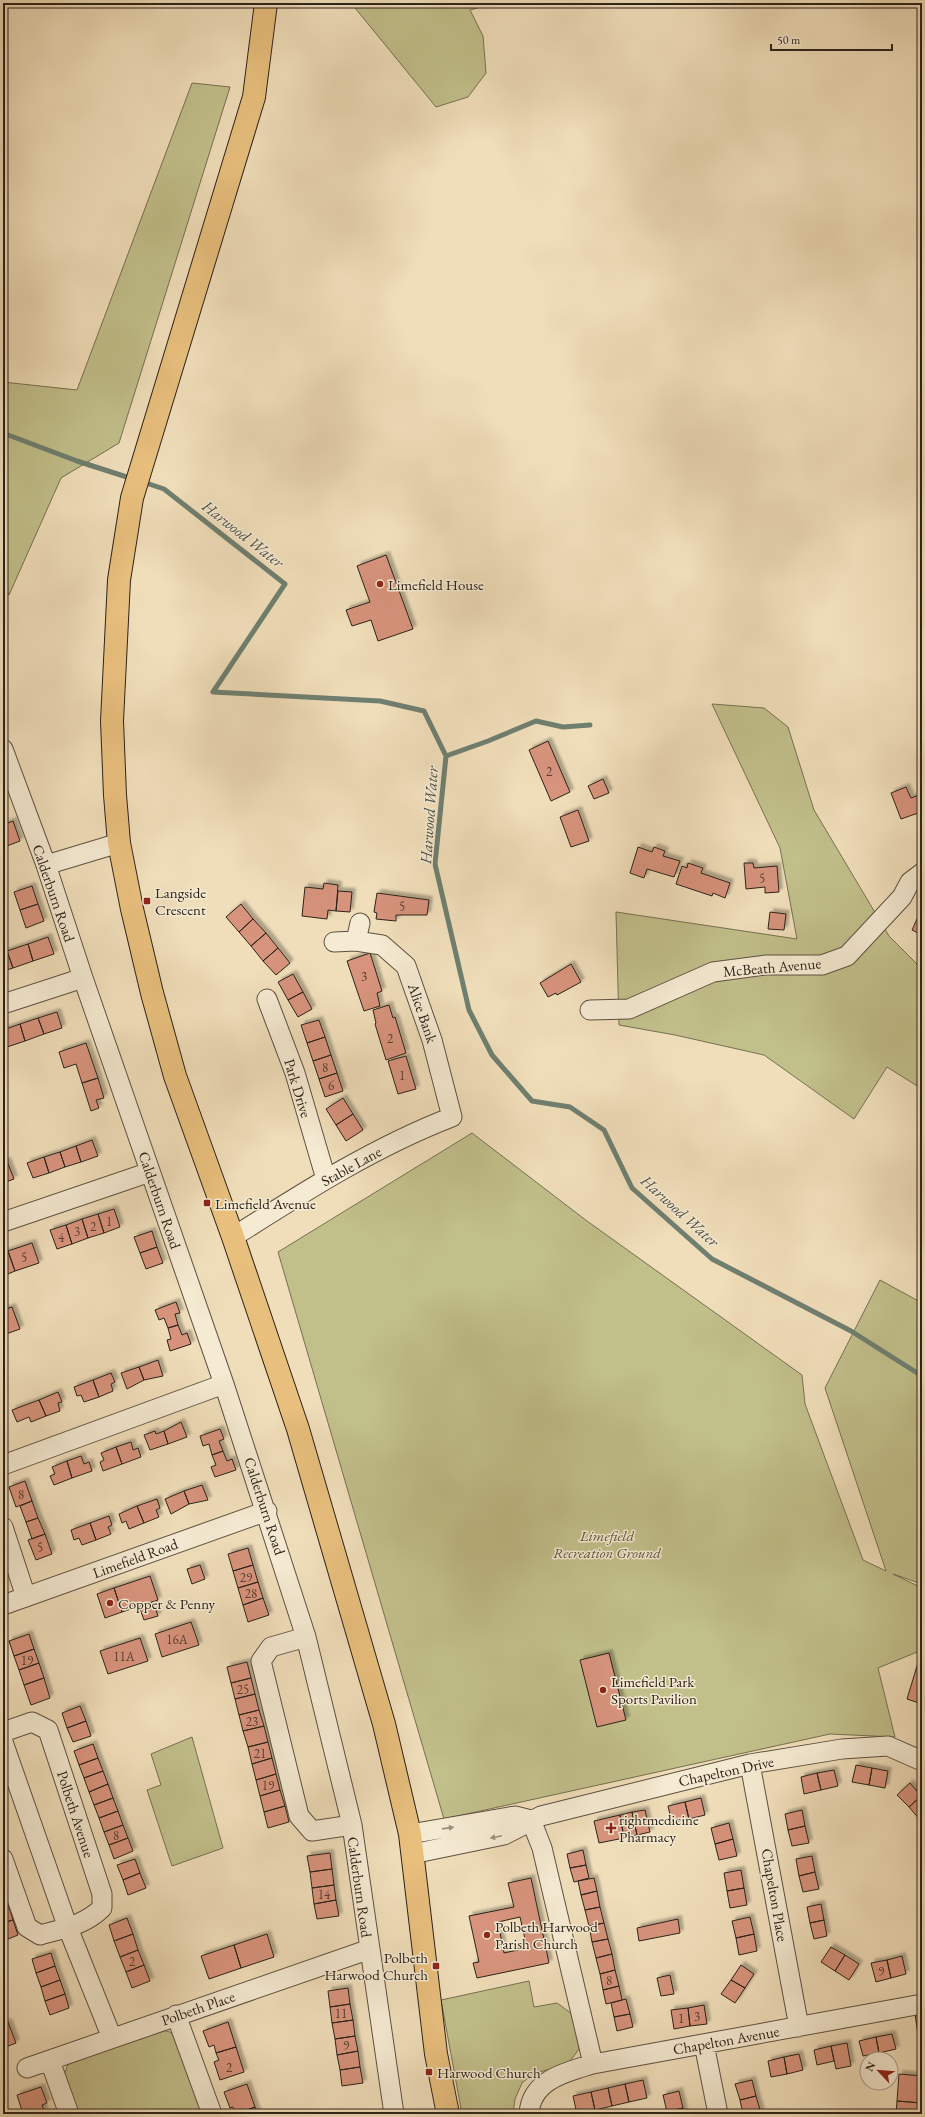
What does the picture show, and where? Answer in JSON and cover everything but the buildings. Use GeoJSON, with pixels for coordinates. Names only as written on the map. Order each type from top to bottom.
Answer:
{"type":"FeatureCollection","features":[{"type":"Feature","properties":{"kind":"main road"},"geometry":{"type":"LineString","coordinates":[[266,3],[254,97],[132,498],[119,580],[112,721],[115,795],[119,843],[132,909],[152,993],[175,1076],[233,1237],[298,1429],[348,1596],[384,1724],[411,1844],[436,2054],[448,2114]]}},
{"type":"Feature","properties":{"kind":"street","name":"Calderburn Road"},"geometry":{"type":"LineString","coordinates":[[5,760],[46,865],[83,978],[224,1384],[306,1637],[352,1825],[394,2114]]}},
{"type":"Feature","properties":{"kind":"street"},"geometry":{"type":"LineString","coordinates":[[46,865],[119,843]]}},
{"type":"Feature","properties":{"kind":"street","name":"McBeath Avenue"},"geometry":{"type":"LineString","coordinates":[[590,1010],[629,1009],[713,972],[766,964],[822,965],[847,956],[902,897],[910,882],[922,873]]}},
{"type":"Feature","properties":{"kind":"street","name":"Alice Bank"},"geometry":{"type":"LineString","coordinates":[[334,942],[358,932],[382,945],[406,966],[432,1040],[452,1118]]}},
{"type":"Feature","properties":{"kind":"street"},"geometry":{"type":"LineString","coordinates":[[3,1004],[83,978]]}},
{"type":"Feature","properties":{"kind":"street","name":"Park Drive"},"geometry":{"type":"LineString","coordinates":[[267,999],[295,1074],[326,1179]]}},
{"type":"Feature","properties":{"kind":"street","name":"Stable Lane"},"geometry":{"type":"LineString","coordinates":[[233,1237],[326,1179],[420,1130],[452,1118]]}},
{"type":"Feature","properties":{"kind":"street"},"geometry":{"type":"LineString","coordinates":[[3,1222],[150,1172]]}},
{"type":"Feature","properties":{"kind":"street"},"geometry":{"type":"LineString","coordinates":[[3,1465],[224,1384]]}},
{"type":"Feature","properties":{"kind":"street","name":"Limefield Road"},"geometry":{"type":"LineString","coordinates":[[3,1605],[266,1511]]}},
{"type":"Feature","properties":{"kind":"street"},"geometry":{"type":"LineString","coordinates":[[3,1527],[26,1597]]}},
{"type":"Feature","properties":{"kind":"street","name":"Calderburn Road"},"geometry":{"type":"LineString","coordinates":[[306,1637],[271,1647],[261,1661],[299,1816],[312,1831],[352,1825]]}},
{"type":"Feature","properties":{"kind":"street","name":"Polbeth Avenue"},"geometry":{"type":"LineString","coordinates":[[3,1732],[32,1722],[48,1730],[102,1894],[102,1908],[93,1918],[68,1928],[40,1935],[27,1927],[3,1859]]}},
{"type":"Feature","properties":{"kind":"street"},"geometry":{"type":"LineString","coordinates":[[3,1742],[68,1928],[112,2038]]}},
{"type":"Feature","properties":{"kind":"street","name":"Chapelton Drive"},"geometry":{"type":"LineString","coordinates":[[411,1844],[515,1816],[531,1820],[648,1788],[750,1764],[842,1749],[888,1746],[922,1761]]}},
{"type":"Feature","properties":{"kind":"street","name":"Chapelton Place"},"geometry":{"type":"LineString","coordinates":[[750,1764],[799,2027]]}},
{"type":"Feature","properties":{"kind":"street"},"geometry":{"type":"LineString","coordinates":[[531,1820],[542,1848],[593,2064]]}},
{"type":"Feature","properties":{"kind":"street","name":"Polbeth Place"},"geometry":{"type":"LineString","coordinates":[[27,2068],[176,2015],[370,1949]]}},
{"type":"Feature","properties":{"kind":"street","name":"Chapelton Avenue"},"geometry":{"type":"LineString","coordinates":[[529,2114],[537,2091],[557,2075],[593,2064],[922,2004]]}},
{"type":"Feature","properties":{"kind":"street"},"geometry":{"type":"LineString","coordinates":[[176,2015],[212,2114]]}},
{"type":"Feature","properties":{"kind":"street"},"geometry":{"type":"LineString","coordinates":[[704,2044],[718,2114]]}},
{"type":"Feature","properties":{"kind":"street"},"geometry":{"type":"LineString","coordinates":[[50,2061],[69,2114]]}},
{"type":"Feature","properties":{"kind":"green space"},"geometry":{"type":"Polygon","coordinates":[[[351,3],[495,3],[470,10],[483,36],[486,73],[468,97],[436,107],[351,3]]]}},
{"type":"Feature","properties":{"kind":"green space"},"geometry":{"type":"Polygon","coordinates":[[[192,83],[230,87],[119,443],[61,478],[9,595],[3,583],[3,382],[77,390],[192,83]]]}},
{"type":"Feature","properties":{"kind":"green space"},"geometry":{"type":"Polygon","coordinates":[[[712,704],[764,708],[788,727],[814,810],[889,936],[922,969],[922,1089],[887,1067],[854,1119],[764,1055],[675,1035],[619,1025],[616,912],[797,939],[780,848],[712,704]]]}},
{"type":"Feature","properties":{"kind":"green space","name":"Limefield Recreation Ground"},"geometry":{"type":"Polygon","coordinates":[[[472,1133],[587,1221],[802,1375],[805,1404],[863,1560],[886,1571],[825,1388],[880,1280],[922,1303],[922,1584],[893,1574],[922,1588],[922,1650],[878,1668],[895,1737],[830,1734],[444,1819],[278,1252],[472,1133]]]}},
{"type":"Feature","properties":{"kind":"green space"},"geometry":{"type":"Polygon","coordinates":[[[192,1737],[223,1848],[172,1866],[147,1790],[161,1785],[151,1754],[192,1737]]]}},
{"type":"Feature","properties":{"kind":"green space"},"geometry":{"type":"Polygon","coordinates":[[[529,1981],[534,2007],[557,2003],[575,2016],[579,2049],[568,2064],[533,2074],[522,2083],[515,2099],[513,2114],[462,2114],[441,2000],[529,1981]]]}},
{"type":"Feature","properties":{"kind":"green space"},"geometry":{"type":"Polygon","coordinates":[[[162,2030],[170,2032],[176,2037],[202,2114],[75,2114],[63,2079],[68,2064],[162,2030]]]}},
{"type":"Feature","properties":{"kind":"waterway","name":"Harwood Water"},"geometry":{"type":"LineString","coordinates":[[3,433],[77,461],[133,479]]}},
{"type":"Feature","properties":{"kind":"waterway","name":"Harwood Water"},"geometry":{"type":"LineString","coordinates":[[143,482],[164,489],[285,584],[213,692],[380,701],[424,711],[446,756],[435,864],[469,1010],[492,1055],[532,1101],[570,1107],[604,1130],[632,1188],[712,1259],[851,1331],[922,1376]]}},
{"type":"Feature","properties":{"kind":"waterway"},"geometry":{"type":"LineString","coordinates":[[446,756],[488,741],[536,721],[563,727],[590,725]]}},
{"type":"Feature","properties":{"kind":"place","name":"Limefield House"},"geometry":{"type":"Point","coordinates":[380,584]}},
{"type":"Feature","properties":{"kind":"place","name":"Langside Crescent"},"geometry":{"type":"Point","coordinates":[147,901]}},
{"type":"Feature","properties":{"kind":"place","name":"Limefield Avenue"},"geometry":{"type":"Point","coordinates":[207,1203]}},
{"type":"Feature","properties":{"kind":"place","name":"Copper & Penny"},"geometry":{"type":"Point","coordinates":[110,1603]}},
{"type":"Feature","properties":{"kind":"place","name":"Limefield Park Sports Pavilion"},"geometry":{"type":"Point","coordinates":[603,1690]}},
{"type":"Feature","properties":{"kind":"place","name":"rightmedicine Pharmacy"},"geometry":{"type":"Point","coordinates":[611,1828]}},
{"type":"Feature","properties":{"kind":"place","name":"Polbeth Harwood Parish Church"},"geometry":{"type":"Point","coordinates":[487,1935]}},
{"type":"Feature","properties":{"kind":"place","name":"Polbeth Harwood Church"},"geometry":{"type":"Point","coordinates":[436,1966]}},
{"type":"Feature","properties":{"kind":"place","name":"Harwood Church"},"geometry":{"type":"Point","coordinates":[429,2072]}}]}
